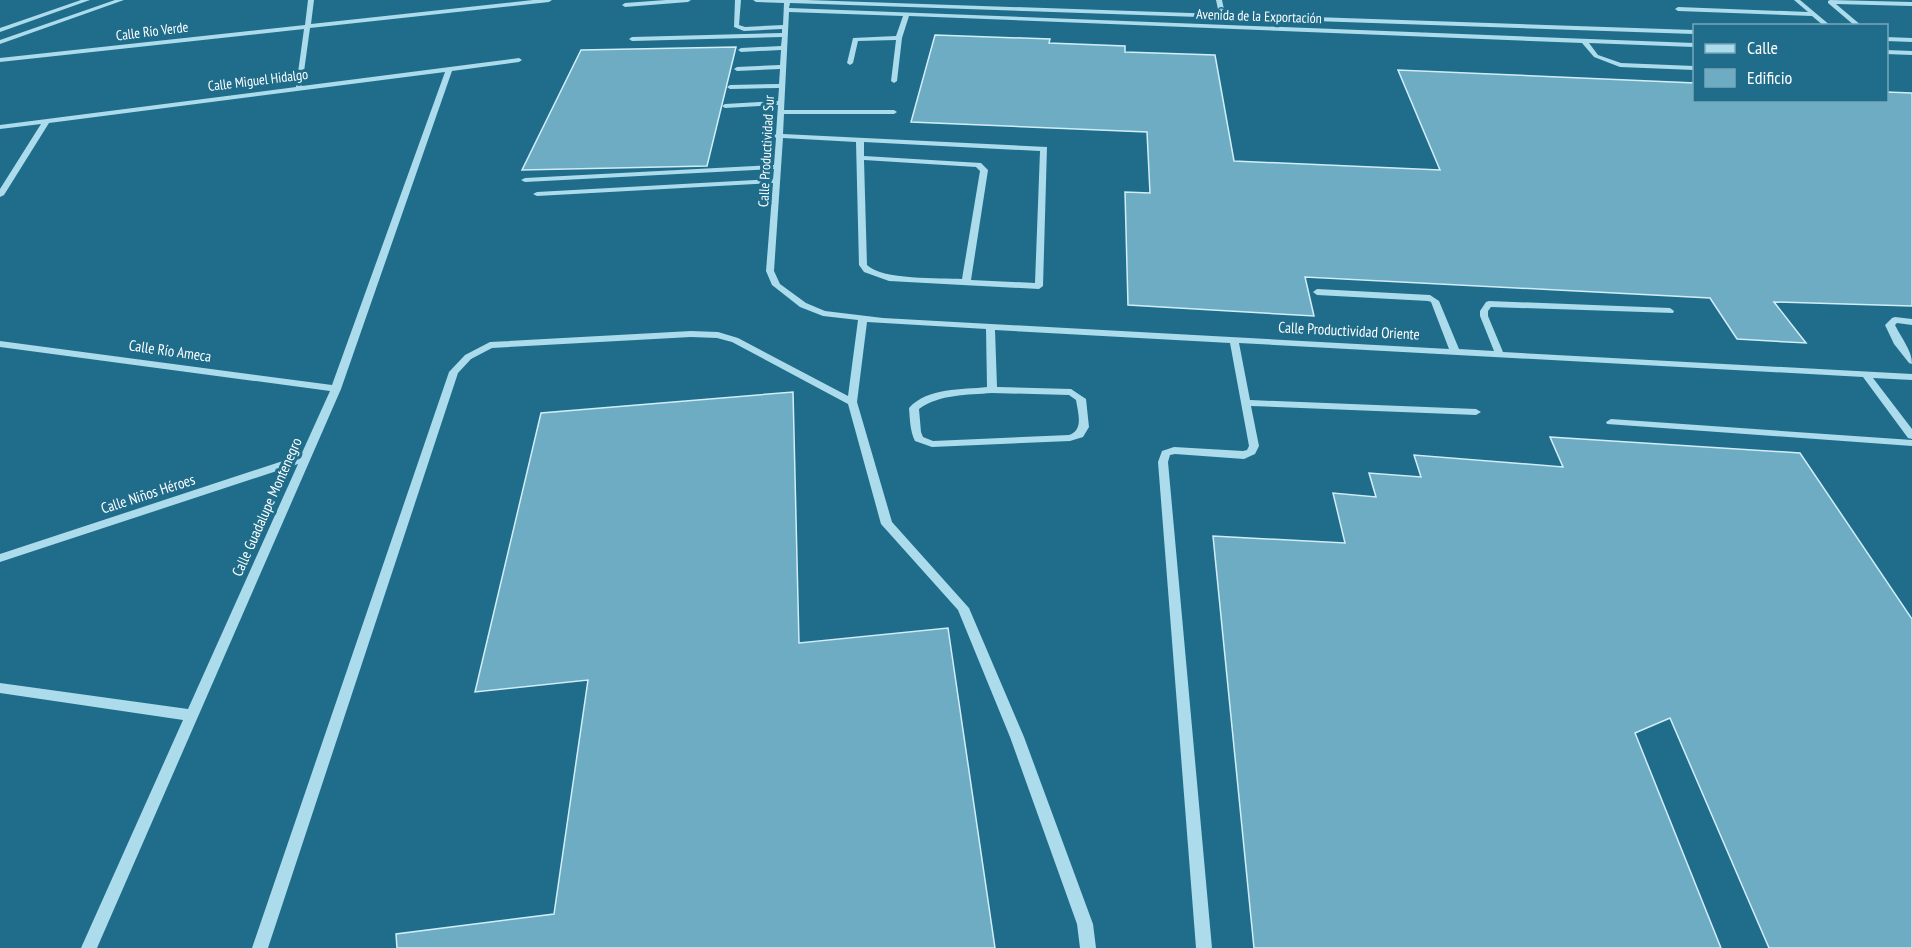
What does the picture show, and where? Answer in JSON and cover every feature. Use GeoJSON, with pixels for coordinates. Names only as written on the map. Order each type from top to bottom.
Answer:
{"type":"FeatureCollection","features":[{"type":"Feature","properties":{"kind":"street"},"geometry":{"type":"LineString","coordinates":[[0,30],[87,0]]}},
{"type":"Feature","properties":{"kind":"street"},"geometry":{"type":"LineString","coordinates":[[0,42],[121,0]]}},
{"type":"Feature","properties":{"kind":"street"},"geometry":{"type":"LineString","coordinates":[[298,87],[311,0]]}},
{"type":"Feature","properties":{"kind":"street","name":"Calle Río Verde"},"geometry":{"type":"LineString","coordinates":[[0,60],[549,0]]}},
{"type":"Feature","properties":{"kind":"street"},"geometry":{"type":"LineString","coordinates":[[625,5],[688,0]]}},
{"type":"Feature","properties":{"kind":"street"},"geometry":{"type":"LineString","coordinates":[[738,0],[736,26],[744,29],[785,31]]}},
{"type":"Feature","properties":{"kind":"street","name":"Avenida de la Exportación"},"geometry":{"type":"LineString","coordinates":[[756,0],[1693,32]]}},
{"type":"Feature","properties":{"kind":"street","name":"Calle Productividad Sur"},"geometry":{"type":"LineString","coordinates":[[787,0],[770,271],[776,285],[789,297]]}},
{"type":"Feature","properties":{"kind":"street"},"geometry":{"type":"LineString","coordinates":[[1219,0],[1222,15]]}},
{"type":"Feature","properties":{"kind":"street"},"geometry":{"type":"LineString","coordinates":[[1797,0],[1826,24]]}},
{"type":"Feature","properties":{"kind":"street"},"geometry":{"type":"LineString","coordinates":[[1829,1],[1912,4]]}},
{"type":"Feature","properties":{"kind":"street"},"geometry":{"type":"LineString","coordinates":[[1829,1],[1857,24]]}},
{"type":"Feature","properties":{"kind":"street"},"geometry":{"type":"LineString","coordinates":[[1678,9],[1815,14]]}},
{"type":"Feature","properties":{"kind":"street","name":"Avenida de la Exportación"},"geometry":{"type":"LineString","coordinates":[[786,10],[1693,45]]}},
{"type":"Feature","properties":{"kind":"street"},"geometry":{"type":"LineString","coordinates":[[894,81],[899,38],[906,15]]}},
{"type":"Feature","properties":{"kind":"street"},"geometry":{"type":"LineString","coordinates":[[1346,19],[1352,32]]}},
{"type":"Feature","properties":{"kind":"street"},"geometry":{"type":"LineString","coordinates":[[632,39],[785,31]]}},
{"type":"Feature","properties":{"kind":"street"},"geometry":{"type":"LineString","coordinates":[[850,63],[855,39],[899,38]]}},
{"type":"Feature","properties":{"kind":"street"},"geometry":{"type":"LineString","coordinates":[[1888,39],[1912,40]]}},
{"type":"Feature","properties":{"kind":"street"},"geometry":{"type":"LineString","coordinates":[[1583,40],[1596,56],[1620,65],[1693,68]]}},
{"type":"Feature","properties":{"kind":"street"},"geometry":{"type":"LineString","coordinates":[[741,50],[784,48]]}},
{"type":"Feature","properties":{"kind":"street"},"geometry":{"type":"LineString","coordinates":[[1890,52],[1912,53]]}},
{"type":"Feature","properties":{"kind":"street","name":"Calle Miguel Hidalgo"},"geometry":{"type":"LineString","coordinates":[[0,127],[519,60]]}},
{"type":"Feature","properties":{"kind":"street"},"geometry":{"type":"LineString","coordinates":[[736,69],[783,67]]}},
{"type":"Feature","properties":{"kind":"street","name":"Calle Guadalupe Montenegro"},"geometry":{"type":"LineString","coordinates":[[89,948],[336,388],[449,69]]}},
{"type":"Feature","properties":{"kind":"street"},"geometry":{"type":"LineString","coordinates":[[730,87],[782,86]]}},
{"type":"Feature","properties":{"kind":"street"},"geometry":{"type":"LineString","coordinates":[[725,106],[780,103]]}},
{"type":"Feature","properties":{"kind":"street"},"geometry":{"type":"LineString","coordinates":[[780,112],[894,112]]}},
{"type":"Feature","properties":{"kind":"street"},"geometry":{"type":"LineString","coordinates":[[0,195],[47,120]]}},
{"type":"Feature","properties":{"kind":"street"},"geometry":{"type":"LineString","coordinates":[[778,136],[860,140],[1044,149],[1039,286],[889,278],[867,270],[863,266],[860,140]]}},
{"type":"Feature","properties":{"kind":"street"},"geometry":{"type":"LineString","coordinates":[[861,158],[983,167],[966,282]]}},
{"type":"Feature","properties":{"kind":"street"},"geometry":{"type":"LineString","coordinates":[[525,180],[778,167]]}},
{"type":"Feature","properties":{"kind":"street"},"geometry":{"type":"LineString","coordinates":[[537,194],[777,180]]}},
{"type":"Feature","properties":{"kind":"street"},"geometry":{"type":"LineString","coordinates":[[1317,292],[1430,298],[1435,301],[1455,352]]}},
{"type":"Feature","properties":{"kind":"street","name":"Calle Productividad Oriente"},"geometry":{"type":"LineString","coordinates":[[789,297],[822,313],[863,318],[990,327],[1912,377]]}},
{"type":"Feature","properties":{"kind":"street"},"geometry":{"type":"LineString","coordinates":[[1500,355],[1484,316],[1484,311],[1489,304],[1670,311]]}},
{"type":"Feature","properties":{"kind":"street"},"geometry":{"type":"LineString","coordinates":[[863,318],[852,402],[887,524],[963,608],[1017,736],[1085,924],[1088,948]]}},
{"type":"Feature","properties":{"kind":"street"},"geometry":{"type":"LineString","coordinates":[[1912,322],[1895,320],[1890,325],[1899,344],[1912,361]]}},
{"type":"Feature","properties":{"kind":"street"},"geometry":{"type":"LineString","coordinates":[[990,327],[992,390]]}},
{"type":"Feature","properties":{"kind":"street"},"geometry":{"type":"LineString","coordinates":[[260,948],[454,372],[468,357],[490,345],[691,334],[718,335],[735,340],[852,402]]}},
{"type":"Feature","properties":{"kind":"street"},"geometry":{"type":"LineString","coordinates":[[1204,948],[1163,462],[1167,453],[1174,450],[1244,455],[1251,452],[1254,446],[1234,340]]}},
{"type":"Feature","properties":{"kind":"street","name":"Calle Río Ameca"},"geometry":{"type":"LineString","coordinates":[[0,344],[336,388]]}},
{"type":"Feature","properties":{"kind":"street"},"geometry":{"type":"LineString","coordinates":[[1865,374],[1912,436]]}},
{"type":"Feature","properties":{"kind":"street"},"geometry":{"type":"LineString","coordinates":[[992,390],[1071,392],[1081,399],[1084,427],[1079,435],[1070,438],[932,444],[919,439],[916,432],[914,408],[923,400],[935,396],[992,390]]}},
{"type":"Feature","properties":{"kind":"street"},"geometry":{"type":"LineString","coordinates":[[1246,403],[1476,412]]}},
{"type":"Feature","properties":{"kind":"street"},"geometry":{"type":"LineString","coordinates":[[1611,422],[1912,443]]}},
{"type":"Feature","properties":{"kind":"street","name":"Calle Niños Héroes"},"geometry":{"type":"LineString","coordinates":[[0,558],[305,458]]}},
{"type":"Feature","properties":{"kind":"street"},"geometry":{"type":"LineString","coordinates":[[0,688],[190,715]]}},
{"type":"Feature","properties":{"kind":"building"},"geometry":{"type":"Polygon","coordinates":[[[935,35],[1050,39],[1049,43],[1125,46],[1125,52],[1215,55],[1234,161],[1440,170],[1398,70],[1693,83],[1693,102],[1888,102],[1888,92],[1912,93],[1912,306],[1774,302],[1806,343],[1737,339],[1710,298],[1305,277],[1314,316],[1128,305],[1125,192],[1150,193],[1147,132],[911,122],[935,35]]]}},
{"type":"Feature","properties":{"kind":"building"},"geometry":{"type":"Polygon","coordinates":[[[736,47],[707,166],[522,170],[581,50],[736,47]]]}},
{"type":"Feature","properties":{"kind":"building"},"geometry":{"type":"Polygon","coordinates":[[[793,392],[799,643],[948,628],[995,948],[397,948],[396,934],[554,914],[588,680],[475,692],[541,413],[793,392]]]}},
{"type":"Feature","properties":{"kind":"building"},"geometry":{"type":"Polygon","coordinates":[[[1550,437],[1800,453],[1912,619],[1912,948],[1769,948],[1670,718],[1635,733],[1721,948],[1254,948],[1213,536],[1345,543],[1333,493],[1376,497],[1369,473],[1421,477],[1414,455],[1563,467],[1550,437]]]}}]}
